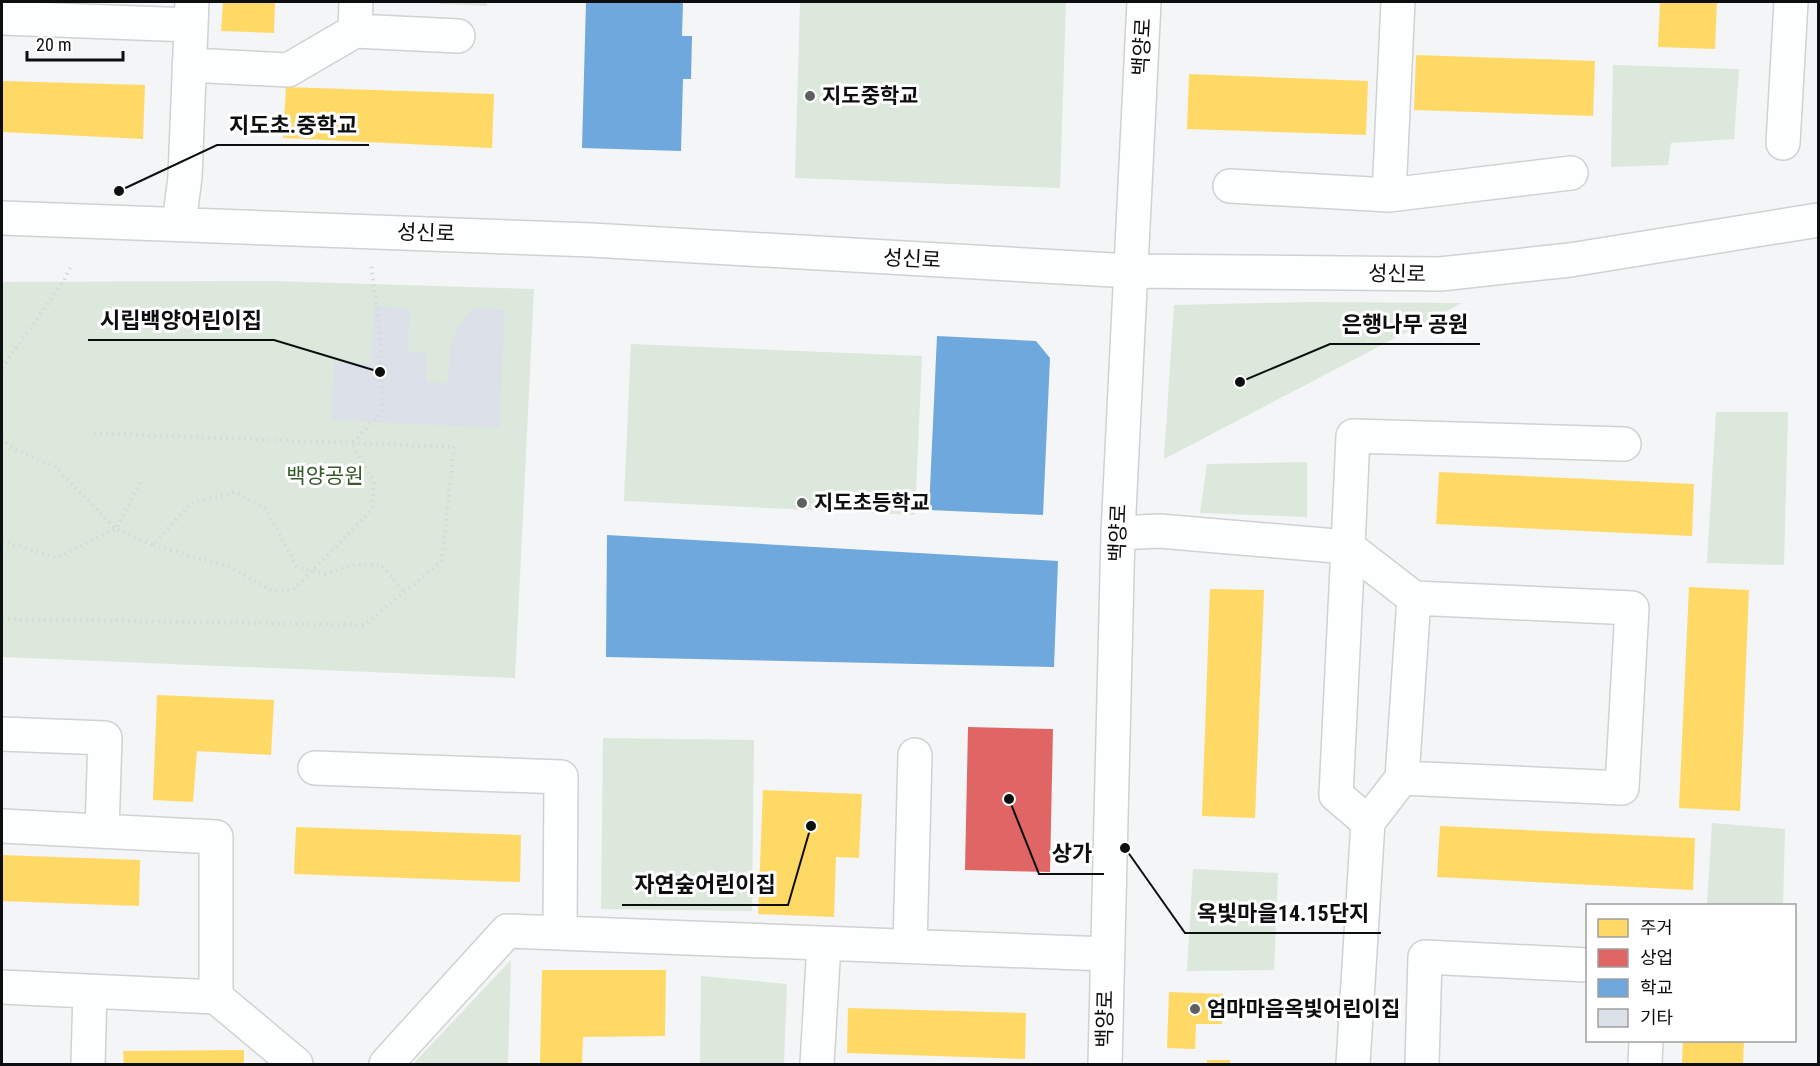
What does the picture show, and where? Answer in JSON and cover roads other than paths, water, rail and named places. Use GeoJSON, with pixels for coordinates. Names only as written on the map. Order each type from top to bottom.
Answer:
{"type":"FeatureCollection","features":[{"type":"Feature","properties":{"kind":"street","name":"백양로"},"geometry":{"type":"LineString","coordinates":[[1105,1065],[1118,533],[1144,2]]}},
{"type":"Feature","properties":{"kind":"street"},"geometry":{"type":"LineString","coordinates":[[1389,195],[1398,2]]}},
{"type":"Feature","properties":{"kind":"street"},"geometry":{"type":"LineString","coordinates":[[1783,143],[1791,2]]}},
{"type":"Feature","properties":{"kind":"street"},"geometry":{"type":"LineString","coordinates":[[2,18],[112,11],[191,13],[185,177],[179,224]]}},
{"type":"Feature","properties":{"kind":"street"},"geometry":{"type":"LineString","coordinates":[[189,65],[288,70],[355,16],[458,36]]}},
{"type":"Feature","properties":{"kind":"street"},"geometry":{"type":"LineString","coordinates":[[1230,186],[1389,195],[1571,173]]}},
{"type":"Feature","properties":{"kind":"street","name":"성신로"},"geometry":{"type":"LineString","coordinates":[[2,218],[579,240],[1130,271],[1440,274],[1570,260],[1818,220]]}},
{"type":"Feature","properties":{"kind":"street"},"geometry":{"type":"LineString","coordinates":[[1368,822],[1336,795],[1353,436],[1624,444]]}},
{"type":"Feature","properties":{"kind":"street"},"geometry":{"type":"LineString","coordinates":[[1118,533],[1159,531],[1347,547],[1414,598],[1632,608],[1622,788],[1402,778]]}},
{"type":"Feature","properties":{"kind":"street"},"geometry":{"type":"LineString","coordinates":[[1353,1065],[1368,822],[1402,778],[1414,598]]}},
{"type":"Feature","properties":{"kind":"street"},"geometry":{"type":"LineString","coordinates":[[2,734],[105,738],[102,831]]}},
{"type":"Feature","properties":{"kind":"street"},"geometry":{"type":"LineString","coordinates":[[910,946],[915,755]]}},
{"type":"Feature","properties":{"kind":"street"},"geometry":{"type":"LineString","coordinates":[[315,768],[561,777],[560,933]]}},
{"type":"Feature","properties":{"kind":"street"},"geometry":{"type":"LineString","coordinates":[[2,826],[216,837],[216,997]]}},
{"type":"Feature","properties":{"kind":"street"},"geometry":{"type":"LineString","coordinates":[[386,1065],[507,931],[1106,954]]}},
{"type":"Feature","properties":{"kind":"street"},"geometry":{"type":"LineString","coordinates":[[817,1065],[824,944]]}},
{"type":"Feature","properties":{"kind":"street"},"geometry":{"type":"LineString","coordinates":[[1422,1065],[1425,957],[1586,964]]}},
{"type":"Feature","properties":{"kind":"street"},"geometry":{"type":"LineString","coordinates":[[2,987],[216,997],[296,1065]]}},
{"type":"Feature","properties":{"kind":"street"},"geometry":{"type":"LineString","coordinates":[[88,1065],[90,992]]}},
{"type":"Feature","properties":{"kind":"street"},"geometry":{"type":"LineString","coordinates":[[1645,1065],[1646,1042]]}},
{"type":"Feature","properties":{"kind":"place","name":"지도중학교"},"geometry":{"type":"Point","coordinates":[810,96]}},
{"type":"Feature","properties":{"kind":"place","name":"지도초.중학교"},"geometry":{"type":"Point","coordinates":[119,191]}},
{"type":"Feature","properties":{"kind":"place","name":"시립백양어린이집"},"geometry":{"type":"Point","coordinates":[380,372]}},
{"type":"Feature","properties":{"kind":"place","name":"은행나무 공원"},"geometry":{"type":"Point","coordinates":[1240,382]}},
{"type":"Feature","properties":{"kind":"place","name":"지도초등학교"},"geometry":{"type":"Point","coordinates":[802,503]}},
{"type":"Feature","properties":{"kind":"place","name":"상가"},"geometry":{"type":"Point","coordinates":[1009,799]}},
{"type":"Feature","properties":{"kind":"place","name":"자연숲어린이집"},"geometry":{"type":"Point","coordinates":[811,826]}},
{"type":"Feature","properties":{"kind":"place","name":"옥빛마을14.15단지"},"geometry":{"type":"Point","coordinates":[1125,848]}},
{"type":"Feature","properties":{"kind":"place","name":"엄마마음옥빛어린이집"},"geometry":{"type":"Point","coordinates":[1195,1009]}},
{"type":"Feature","properties":{"kind":"park label","name":"백양공원"},"geometry":{"type":"Point","coordinates":[325,476]}}]}
